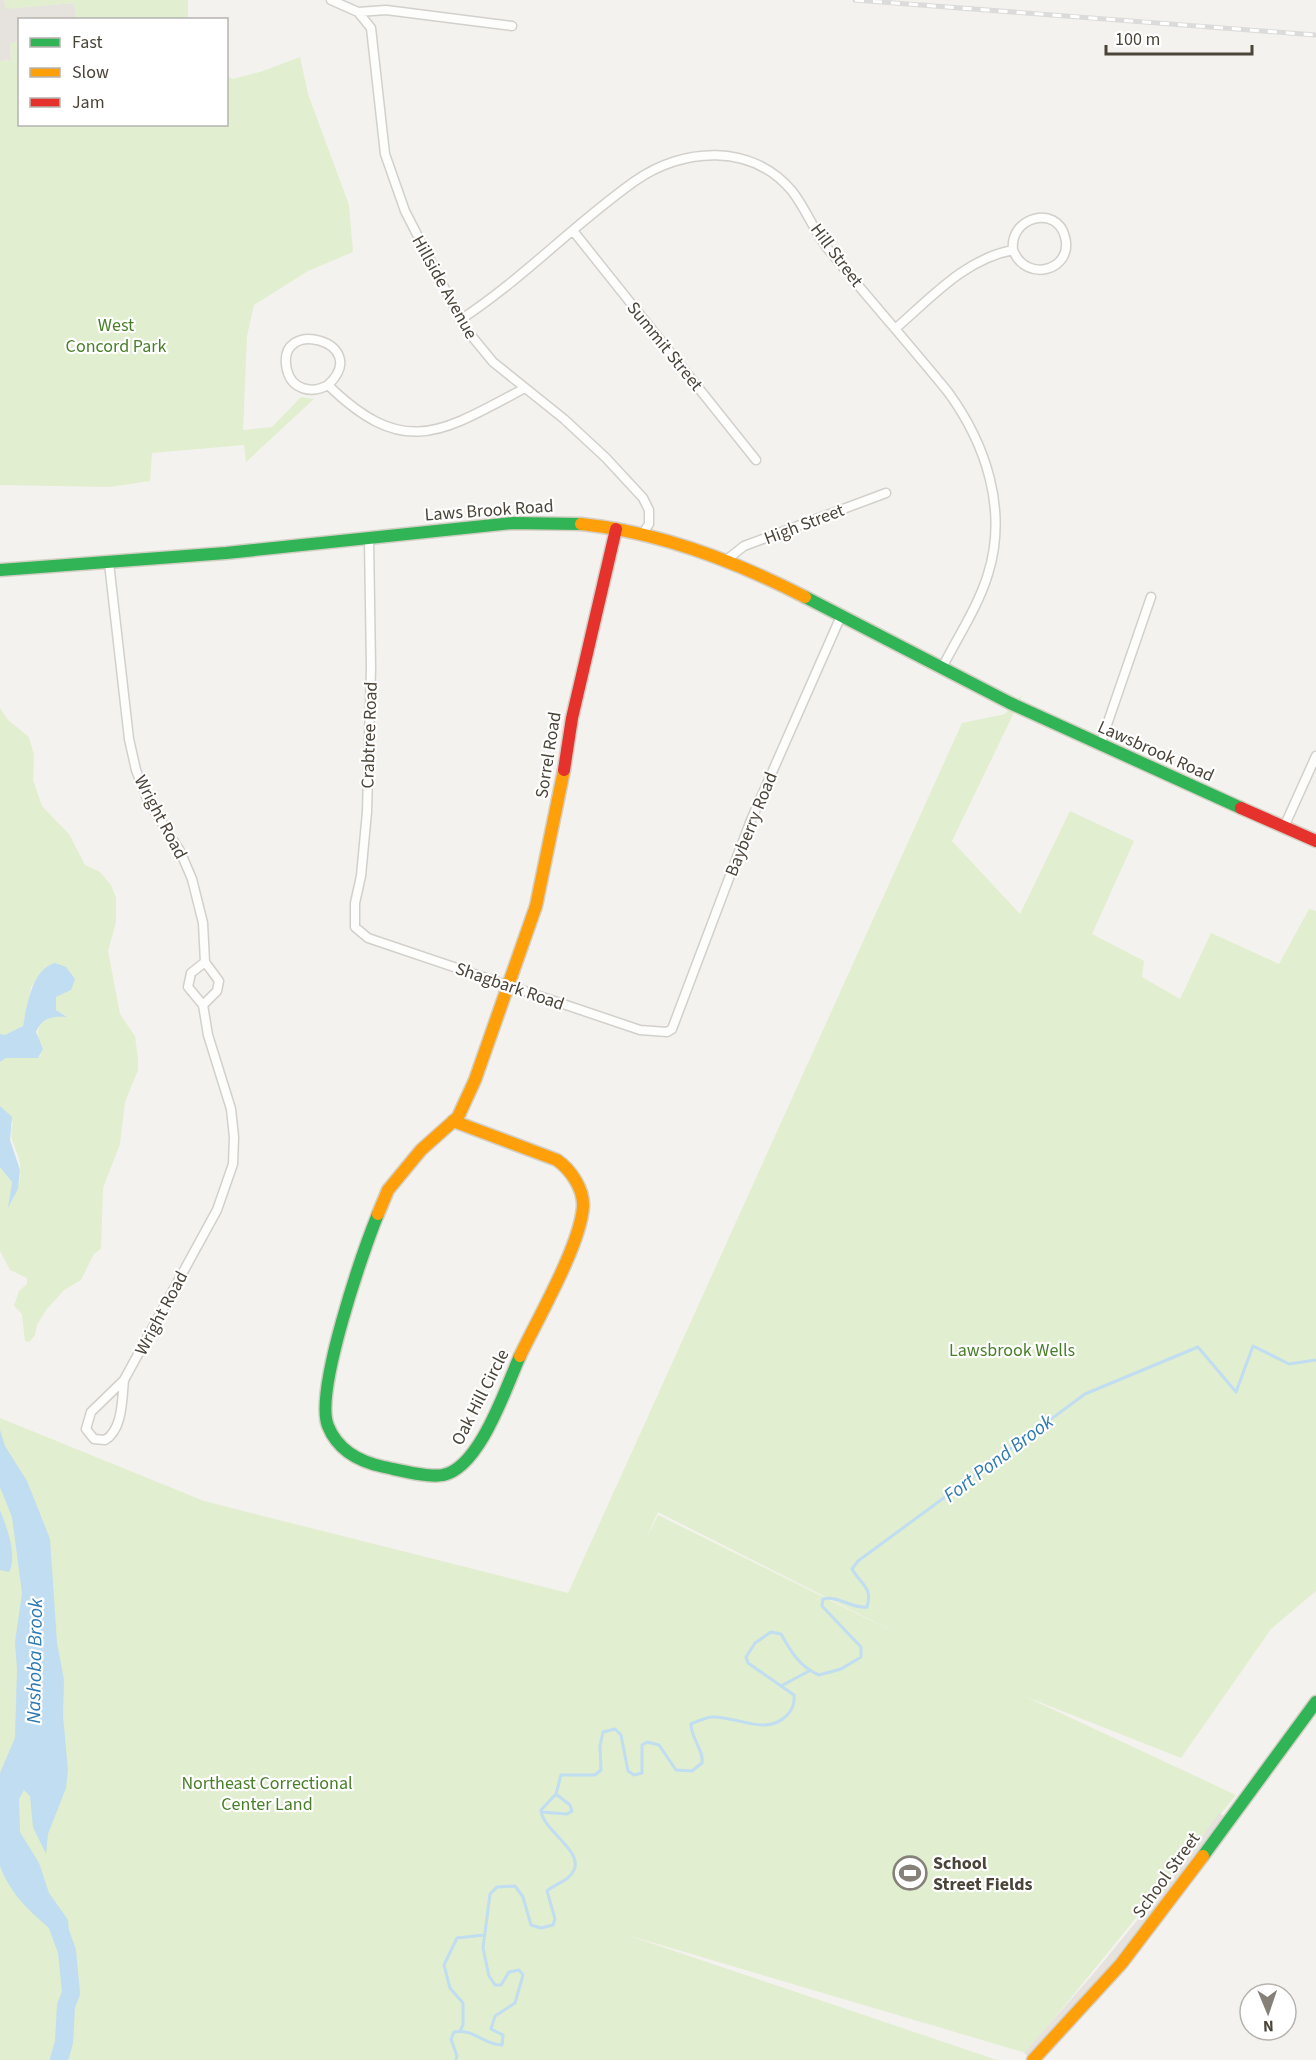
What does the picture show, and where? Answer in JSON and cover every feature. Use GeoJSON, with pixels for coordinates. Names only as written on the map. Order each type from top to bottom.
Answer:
{"type":"FeatureCollection","features":[{"type":"Feature","properties":{"kind":"street"},"geometry":{"type":"LineString","coordinates":[[331,0],[358,12],[386,10],[512,26]]}},
{"type":"Feature","properties":{"kind":"street","name":"Hillside Avenue"},"geometry":{"type":"LineString","coordinates":[[358,12],[371,28],[381,124],[393,177],[419,240],[460,320],[478,346],[606,458],[643,498],[649,510],[649,524],[644,533]]}},
{"type":"Feature","properties":{"kind":"street","name":"Hill Street"},"geometry":{"type":"LineString","coordinates":[[460,320],[500,294],[636,180],[673,161],[708,154],[755,162],[791,190],[818,235],[896,328],[965,418],[983,457],[993,490],[995,543],[988,576],[942,669]]}},
{"type":"Feature","properties":{"kind":"street"},"geometry":{"type":"LineString","coordinates":[[1032,218],[1044,218],[1055,222],[1065,236],[1066,248],[1061,259],[1047,270],[1034,270],[1023,265],[1013,250],[1015,233],[1022,224],[1032,218]]}},
{"type":"Feature","properties":{"kind":"street","name":"Summit Street"},"geometry":{"type":"LineString","coordinates":[[574,232],[756,460]]}},
{"type":"Feature","properties":{"kind":"street"},"geometry":{"type":"LineString","coordinates":[[896,328],[965,268],[988,256],[1013,250]]}},
{"type":"Feature","properties":{"kind":"street"},"geometry":{"type":"LineString","coordinates":[[317,338],[327,343],[335,351],[338,372],[328,385],[308,390],[298,386],[290,378],[286,368],[287,357],[296,343],[317,338]]}},
{"type":"Feature","properties":{"kind":"street"},"geometry":{"type":"LineString","coordinates":[[328,385],[349,406],[370,421],[391,429],[414,432],[453,424],[525,388]]}},
{"type":"Feature","properties":{"kind":"street","name":"High Street"},"geometry":{"type":"LineString","coordinates":[[725,561],[744,546],[886,493]]}},
{"type":"Feature","properties":{"kind":"street","name":"Laws Brook Road"},"geometry":{"type":"LineString","coordinates":[[0,570],[109,563],[539,522],[616,529],[644,533],[725,561],[841,616],[983,690]]}},
{"type":"Feature","properties":{"kind":"street","name":"Sorrel Road"},"geometry":{"type":"LineString","coordinates":[[509,986],[536,906],[546,864],[578,687],[616,529]]}},
{"type":"Feature","properties":{"kind":"street","name":"Crabtree Road"},"geometry":{"type":"LineString","coordinates":[[357,929],[355,903],[361,876],[367,812],[370,668],[369,539]]}},
{"type":"Feature","properties":{"kind":"street","name":"Wright Road"},"geometry":{"type":"LineString","coordinates":[[109,563],[134,763],[148,801],[180,851],[192,879],[203,923],[205,962],[216,975],[219,987],[203,1005]]}},
{"type":"Feature","properties":{"kind":"street"},"geometry":{"type":"LineString","coordinates":[[1100,745],[1152,597]]}},
{"type":"Feature","properties":{"kind":"street","name":"Bayberry Road"},"geometry":{"type":"LineString","coordinates":[[667,1032],[672,1029],[680,1011],[751,820],[841,616]]}},
{"type":"Feature","properties":{"kind":"street","name":"Lawsbrook Road"},"geometry":{"type":"LineString","coordinates":[[983,690],[1316,841]]}},
{"type":"Feature","properties":{"kind":"street"},"geometry":{"type":"LineString","coordinates":[[1284,827],[1316,756]]}},
{"type":"Feature","properties":{"kind":"street","name":"Shagbark Road"},"geometry":{"type":"LineString","coordinates":[[357,929],[368,938],[640,1030],[667,1032]]}},
{"type":"Feature","properties":{"kind":"street","name":"Wright Road"},"geometry":{"type":"LineString","coordinates":[[124,1380],[116,1428],[105,1440],[94,1439],[86,1429],[91,1412],[124,1380],[217,1210],[233,1164],[232,1116],[208,1035],[203,1005],[190,992],[188,982],[192,973],[205,962]]}},
{"type":"Feature","properties":{"kind":"street","name":"Oak Hill Circle"},"geometry":{"type":"LineString","coordinates":[[453,1121],[557,1160],[567,1167],[575,1179],[583,1206],[575,1240],[477,1448],[456,1470],[443,1475],[366,1462],[345,1451],[328,1426],[326,1414],[328,1383],[341,1324],[372,1229],[388,1190],[421,1150],[453,1121],[475,1080],[509,986]]}},
{"type":"Feature","properties":{"kind":"street","name":"School Street"},"geometry":{"type":"LineString","coordinates":[[1034,2060],[1119,1968],[1202,1858],[1273,1755],[1316,1702]]}},
{"type":"Feature","properties":{"kind":"green space"},"geometry":{"type":"Polygon","coordinates":[[[4,0],[188,0],[188,18],[76,18],[73,3],[6,10],[4,0]]]}},
{"type":"Feature","properties":{"kind":"green space","name":"West Concord Park"},"geometry":{"type":"Polygon","coordinates":[[[18,41],[18,126],[228,126],[228,76],[233,79],[263,71],[300,57],[308,94],[349,205],[353,252],[308,271],[254,305],[247,336],[243,430],[272,427],[301,397],[314,399],[246,462],[244,445],[152,453],[150,481],[110,487],[0,485],[0,61],[11,60],[10,42],[18,41]]]}},
{"type":"Feature","properties":{"kind":"green space"},"geometry":{"type":"Polygon","coordinates":[[[1023,694],[952,841],[1020,914],[1070,811],[1134,841],[1092,934],[1144,961],[1142,977],[1180,999],[1211,933],[1279,964],[1309,909],[1316,911],[1316,1591],[1271,1629],[1181,1758],[1024,1696],[1236,1795],[1026,2053],[627,1935],[997,2060],[0,2060],[0,1418],[204,1501],[568,1593],[962,723],[1005,714],[1023,694]],[[658,1512],[644,1543],[658,1515],[914,1642],[658,1512]]]}},
{"type":"Feature","properties":{"kind":"green space"},"geometry":{"type":"Polygon","coordinates":[[[0,708],[8,720],[29,737],[34,755],[33,780],[42,806],[69,834],[85,865],[100,872],[111,885],[116,898],[116,922],[108,951],[120,1014],[135,1036],[138,1059],[138,1070],[125,1102],[120,1144],[103,1188],[101,1249],[94,1254],[81,1280],[64,1290],[46,1310],[37,1325],[35,1335],[29,1342],[25,1341],[22,1314],[14,1306],[19,1291],[27,1284],[27,1278],[10,1270],[0,1251],[0,1167],[12,1182],[10,1205],[17,1188],[20,1171],[12,1137],[13,1123],[0,1106],[0,1062],[6,1058],[38,1058],[41,1055],[38,1038],[40,1026],[48,1019],[66,1016],[56,1010],[56,997],[71,990],[43,970],[31,987],[23,1026],[5,1036],[0,1034],[0,708]]]}},
{"type":"Feature","properties":{"kind":"shaded area"},"geometry":{"type":"Polygon","coordinates":[[[0,0],[4,0],[6,9],[74,3],[76,18],[18,18],[18,41],[10,43],[11,60],[0,61],[0,0]]]}},
{"type":"Feature","properties":{"kind":"shaded area"},"geometry":{"type":"Polygon","coordinates":[[[1219,1813],[1226,1817],[1122,1956],[1030,2058],[1024,2053],[1094,1973],[1177,1872],[1219,1813]]]}},
{"type":"Feature","properties":{"kind":"water"},"geometry":{"type":"Polygon","coordinates":[[[55,963],[66,967],[75,979],[71,990],[56,997],[56,1010],[67,1017],[48,1019],[38,1027],[36,1032],[43,1049],[38,1058],[6,1058],[0,1062],[0,1034],[5,1035],[23,1026],[29,998],[36,980],[41,972],[55,963]]]}},
{"type":"Feature","properties":{"kind":"water"},"geometry":{"type":"Polygon","coordinates":[[[0,1106],[12,1117],[10,1140],[20,1170],[18,1189],[8,1208],[12,1182],[0,1167],[0,1106]]]}},
{"type":"Feature","properties":{"kind":"water"},"geometry":{"type":"Polygon","coordinates":[[[0,1430],[5,1446],[27,1481],[50,1539],[57,1643],[64,1680],[63,1716],[68,1770],[66,1788],[48,1834],[46,1854],[33,1827],[30,1796],[24,1790],[19,1799],[20,1832],[39,1863],[49,1893],[68,1920],[70,1945],[20,1900],[12,1890],[0,1866],[0,1773],[15,1738],[17,1669],[15,1642],[22,1593],[12,1517],[0,1487],[0,1430]]]}},
{"type":"Feature","properties":{"kind":"water"},"geometry":{"type":"Polygon","coordinates":[[[0,1510],[12,1549],[9,1572],[0,1570],[0,1510]]]}},
{"type":"Feature","properties":{"kind":"waterway","name":"Fort Pond Brook"},"geometry":{"type":"LineString","coordinates":[[456,2060],[457,2056],[451,2039],[454,2032],[467,2032],[502,2045],[503,2035],[491,2029],[495,2016],[515,2003],[523,1975],[519,1970],[509,1972],[501,1985],[495,1985],[489,1976],[483,1948],[490,1894],[497,1887],[515,1886],[523,1897],[531,1925],[541,1928],[553,1925],[555,1919],[547,1891],[572,1874],[575,1862],[568,1848],[543,1818],[541,1810],[556,1794],[561,1775],[595,1775],[601,1770],[600,1746],[603,1732],[615,1729],[621,1735],[628,1771],[634,1775],[642,1773],[642,1745],[647,1742],[659,1745],[676,1770],[692,1771],[702,1763],[702,1758],[691,1724],[713,1717],[765,1725],[787,1716],[793,1706],[794,1695],[748,1663],[746,1657],[755,1643],[771,1632],[781,1634],[801,1663],[819,1675],[841,1669],[861,1657],[861,1647],[822,1606],[823,1599],[829,1598],[867,1607],[867,1590],[852,1569],[858,1561],[1085,1394],[1198,1347],[1236,1392],[1253,1346],[1289,1364],[1316,1360]]}},
{"type":"Feature","properties":{"kind":"waterway","name":"Fort Pond Brook"},"geometry":{"type":"LineString","coordinates":[[781,1686],[809,1671]]}},
{"type":"Feature","properties":{"kind":"waterway","name":"Fort Pond Brook"},"geometry":{"type":"LineString","coordinates":[[541,1812],[567,1814],[572,1811],[570,1805],[556,1794]]}},
{"type":"Feature","properties":{"kind":"waterway","name":"Nashoba Brook"},"geometry":{"type":"LineString","coordinates":[[54,1916],[67,1951],[71,1993],[66,2006],[64,2042],[59,2060]]}},
{"type":"Feature","properties":{"kind":"waterway","name":"Fort Pond Brook"},"geometry":{"type":"LineString","coordinates":[[460,2031],[463,2025],[463,2003],[450,1988],[444,1965],[457,1938],[484,1935]]}},
{"type":"Feature","properties":{"kind":"waterway","name":"Fort Pond Brook"},"geometry":{"type":"LineString","coordinates":[[60,2058],[64,2060]]}},
{"type":"Feature","properties":{"kind":"railway"},"geometry":{"type":"LineString","coordinates":[[855,0],[1316,35]]}},
{"type":"Feature","properties":{"kind":"traffic: fast"},"geometry":{"type":"LineString","coordinates":[[0,570],[226,553],[513,523],[581,524]]}},
{"type":"Feature","properties":{"kind":"traffic: fast"},"geometry":{"type":"LineString","coordinates":[[805,597],[1010,703],[1241,808]]}},
{"type":"Feature","properties":{"kind":"traffic: fast"},"geometry":{"type":"LineString","coordinates":[[378,1214],[342,1321],[328,1384],[326,1409],[328,1426],[332,1435],[344,1449],[367,1462],[414,1473],[437,1476],[456,1469],[469,1458],[480,1442],[520,1356]]}},
{"type":"Feature","properties":{"kind":"traffic: fast"},"geometry":{"type":"LineString","coordinates":[[1203,1856],[1316,1702]]}},
{"type":"Feature","properties":{"kind":"traffic: slow"},"geometry":{"type":"LineString","coordinates":[[581,524],[639,534],[696,550],[752,572],[805,597]]}},
{"type":"Feature","properties":{"kind":"traffic: slow"},"geometry":{"type":"LineString","coordinates":[[378,1214],[388,1190],[421,1150],[458,1117],[475,1080],[536,906],[564,770]]}},
{"type":"Feature","properties":{"kind":"traffic: slow"},"geometry":{"type":"LineString","coordinates":[[453,1121],[557,1160],[572,1175],[583,1200],[580,1223],[566,1261],[520,1356]]}},
{"type":"Feature","properties":{"kind":"traffic: slow"},"geometry":{"type":"LineString","coordinates":[[1033,2060],[1121,1964],[1203,1856]]}},
{"type":"Feature","properties":{"kind":"traffic: jam"},"geometry":{"type":"LineString","coordinates":[[564,770],[572,718],[616,529]]}},
{"type":"Feature","properties":{"kind":"traffic: jam"},"geometry":{"type":"LineString","coordinates":[[1241,808],[1316,841]]}},
{"type":"Feature","properties":{"kind":"place","name":"School Street Fields"},"geometry":{"type":"Point","coordinates":[910,1873]}},
{"type":"Feature","properties":{"kind":"park label","name":"Lawsbrook Wells"},"geometry":{"type":"Point","coordinates":[1012,1350]}},
{"type":"Feature","properties":{"kind":"park label","name":"Northeast Correctional Center Land"},"geometry":{"type":"Point","coordinates":[267,1793]}}]}
